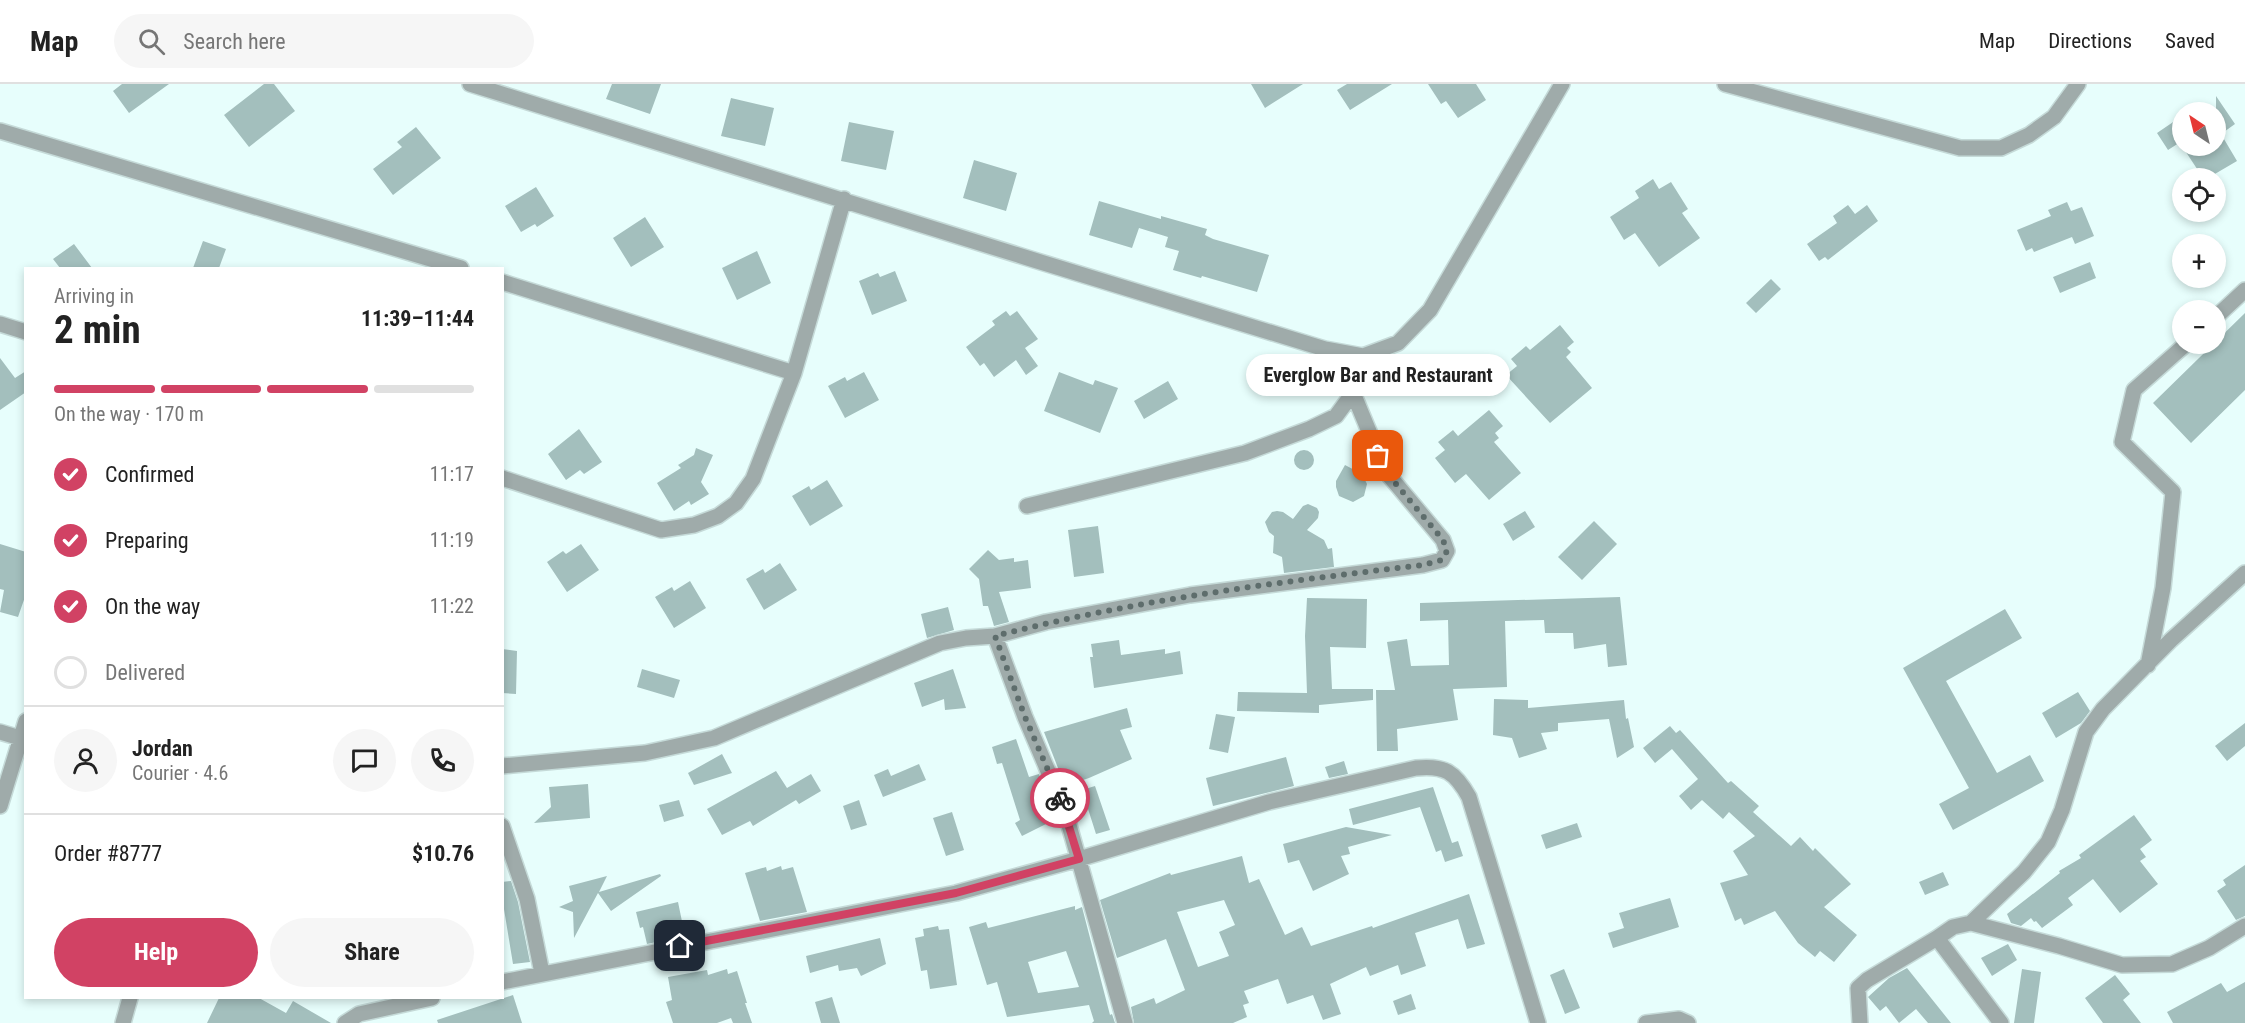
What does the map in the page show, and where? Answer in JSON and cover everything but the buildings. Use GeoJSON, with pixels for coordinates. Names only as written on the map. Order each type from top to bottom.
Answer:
{"type":"FeatureCollection","features":[{"type":"Feature","properties":{"kind":"street"},"geometry":{"type":"LineString","coordinates":[[470,84],[1325,349],[1363,356],[1398,343],[1430,310],[1562,84]]}},
{"type":"Feature","properties":{"kind":"street"},"geometry":{"type":"LineString","coordinates":[[1725,84],[1960,148],[2001,148],[2029,135],[2054,117],[2078,84]]}},
{"type":"Feature","properties":{"kind":"street"},"geometry":{"type":"LineString","coordinates":[[0,131],[458,267]]}},
{"type":"Feature","properties":{"kind":"street"},"geometry":{"type":"LineString","coordinates":[[504,478],[661,530],[694,525],[718,516],[736,503],[753,479],[794,373],[844,199]]}},
{"type":"Feature","properties":{"kind":"street"},"geometry":{"type":"LineString","coordinates":[[504,283],[794,373]]}},
{"type":"Feature","properties":{"kind":"street"},"geometry":{"type":"LineString","coordinates":[[2226,308],[2245,290]]}},
{"type":"Feature","properties":{"kind":"street"},"geometry":{"type":"LineString","coordinates":[[0,324],[24,332]]}},
{"type":"Feature","properties":{"kind":"street"},"geometry":{"type":"LineString","coordinates":[[2147,666],[2163,588],[2173,492],[2122,442],[2134,390],[2175,354]]}},
{"type":"Feature","properties":{"kind":"street"},"geometry":{"type":"LineString","coordinates":[[1027,506],[1245,453],[1310,429],[1336,416],[1353,393],[1363,356]]}},
{"type":"Feature","properties":{"kind":"street"},"geometry":{"type":"LineString","coordinates":[[504,766],[645,753],[714,738],[940,643],[995,636],[1046,622],[1190,595],[1423,565],[1442,560],[1447,551],[1443,540],[1386,472],[1353,393]]}},
{"type":"Feature","properties":{"kind":"street"},"geometry":{"type":"LineString","coordinates":[[1971,923],[2024,872],[2048,842],[2062,810],[2086,732],[2103,709],[2171,640],[2245,573]]}},
{"type":"Feature","properties":{"kind":"street"},"geometry":{"type":"LineString","coordinates":[[995,636],[1025,717],[1065,811],[1125,1023]]}},
{"type":"Feature","properties":{"kind":"street"},"geometry":{"type":"LineString","coordinates":[[0,807],[24,727]]}},
{"type":"Feature","properties":{"kind":"street"},"geometry":{"type":"LineString","coordinates":[[0,732],[20,738]]}},
{"type":"Feature","properties":{"kind":"street"},"geometry":{"type":"LineString","coordinates":[[504,982],[956,893],[1269,802],[1416,768],[1434,766],[1446,770],[1461,782],[1469,797],[1538,1023]]}},
{"type":"Feature","properties":{"kind":"street"},"geometry":{"type":"LineString","coordinates":[[504,832],[527,900],[542,973]]}},
{"type":"Feature","properties":{"kind":"street"},"geometry":{"type":"LineString","coordinates":[[1860,1023],[1858,988],[1867,980],[1953,927],[1971,923],[2122,965],[2172,964],[2209,948],[2245,926]]}},
{"type":"Feature","properties":{"kind":"street"},"geometry":{"type":"LineString","coordinates":[[1937,938],[2001,1023]]}},
{"type":"Feature","properties":{"kind":"street"},"geometry":{"type":"LineString","coordinates":[[123,1023],[130,999]]}},
{"type":"Feature","properties":{"kind":"street"},"geometry":{"type":"LineString","coordinates":[[345,1023],[360,1014],[428,999]]}},
{"type":"Feature","properties":{"kind":"street"},"geometry":{"type":"LineString","coordinates":[[1646,1023],[1679,1018],[1688,1023]]}},
{"type":"Feature","properties":{"kind":"way so far"},"geometry":{"type":"LineString","coordinates":[[1060,798],[1025,717],[995,636],[1046,622],[1190,595],[1423,565],[1442,560],[1447,551],[1443,540],[1386,472],[1378,456]]}},
{"type":"Feature","properties":{"kind":"place","name":"Everglow Bar and Restaurant"},"geometry":{"type":"Point","coordinates":[1378,456]}},
{"type":"Feature","properties":{"kind":"route"},"geometry":{"type":"LineString","coordinates":[[680,946],[956,893],[1079,859],[1060,798]]}}]}
